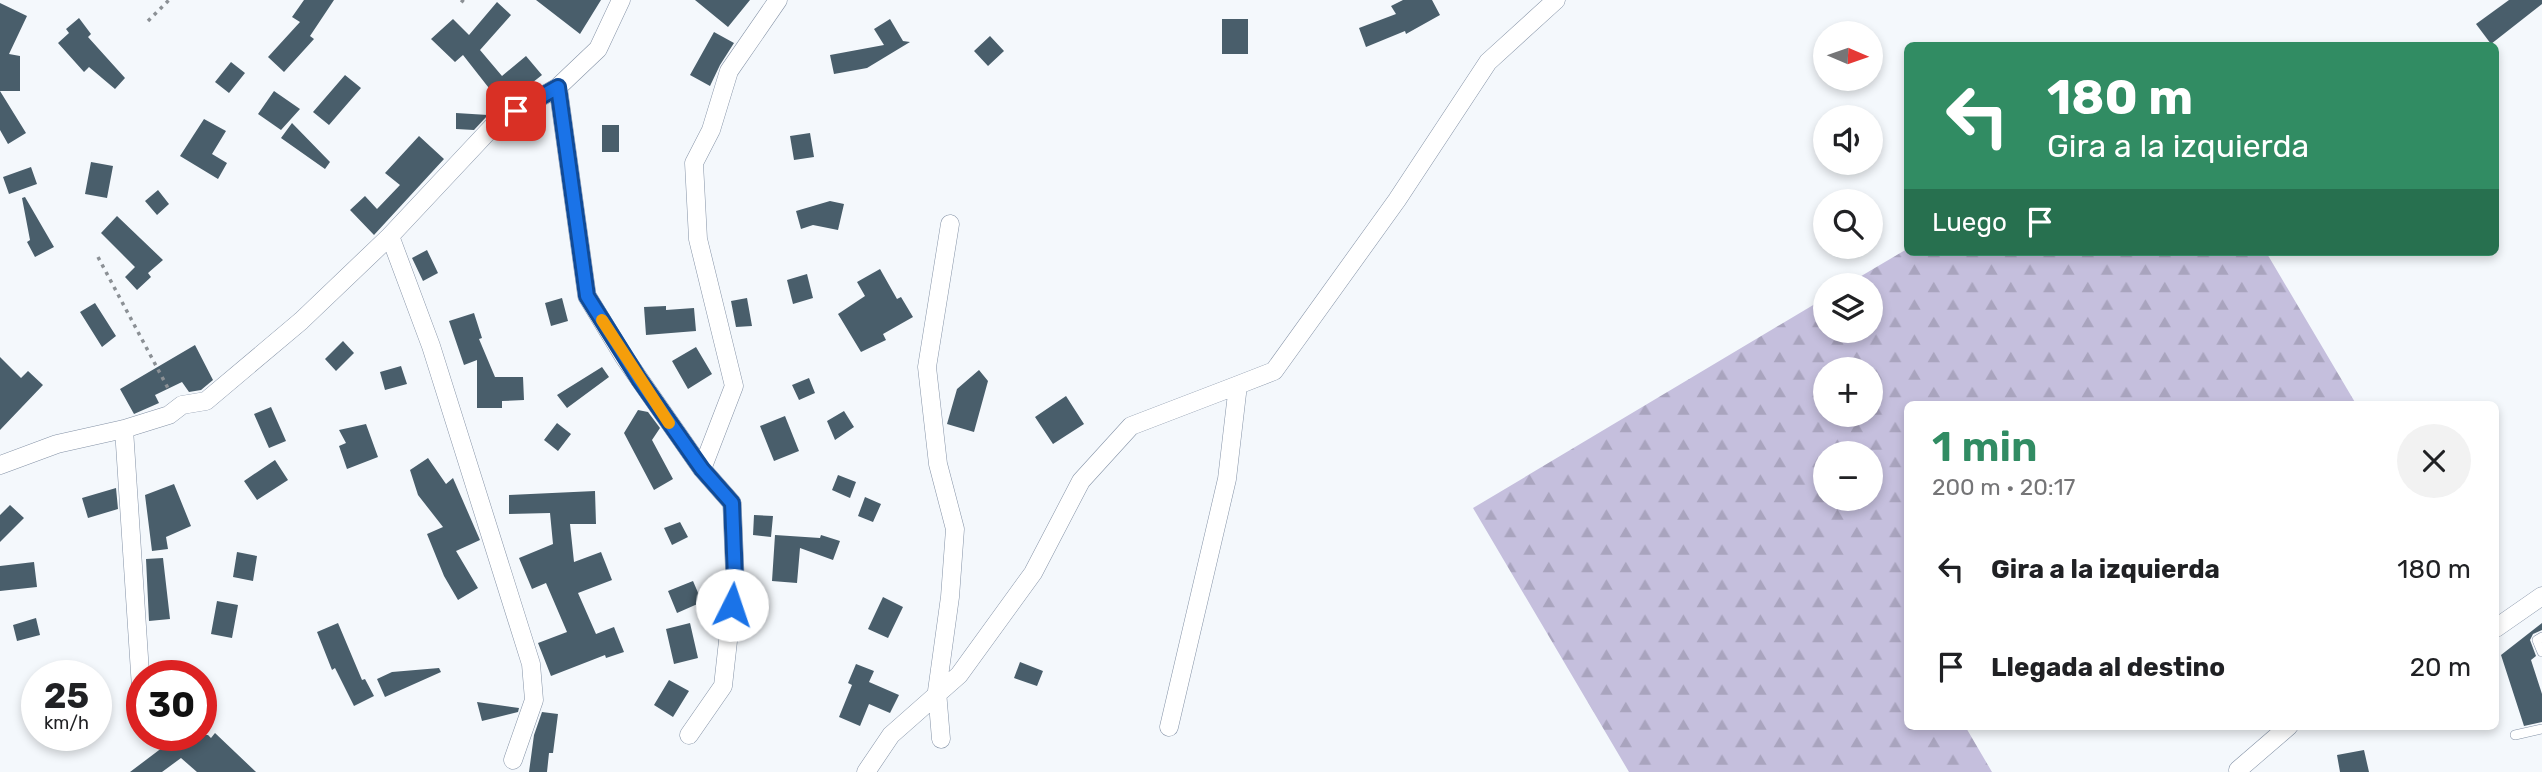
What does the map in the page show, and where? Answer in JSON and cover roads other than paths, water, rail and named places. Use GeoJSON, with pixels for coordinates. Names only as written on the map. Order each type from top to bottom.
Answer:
{"type":"FeatureCollection","features":[{"type":"Feature","properties":{"kind":"street"},"geometry":{"type":"LineString","coordinates":[[0,465],[57,444],[124,429],[169,415],[182,405],[206,401],[301,321],[390,236],[496,123],[558,87],[598,49],[621,0]]}},
{"type":"Feature","properties":{"kind":"street"},"geometry":{"type":"LineString","coordinates":[[702,469],[734,386],[698,239],[694,163],[711,130],[729,71],[778,0]]}},
{"type":"Feature","properties":{"kind":"street"},"geometry":{"type":"LineString","coordinates":[[866,772],[891,736],[937,691],[959,675],[1025,583],[1064,518],[1081,481],[1131,426],[1274,371],[1397,200],[1488,62],[1556,0]]}},
{"type":"Feature","properties":{"kind":"street"},"geometry":{"type":"LineString","coordinates":[[558,87],[587,296],[624,357],[702,469],[732,503],[735,578],[723,686],[689,735]]}},
{"type":"Feature","properties":{"kind":"street"},"geometry":{"type":"LineString","coordinates":[[940,739],[937,691],[956,528],[938,464],[927,367],[950,224]]}},
{"type":"Feature","properties":{"kind":"street"},"geometry":{"type":"LineString","coordinates":[[390,236],[431,346],[531,664],[534,700],[513,760]]}},
{"type":"Feature","properties":{"kind":"street"},"geometry":{"type":"LineString","coordinates":[[1169,727],[1227,479],[1238,385]]}},
{"type":"Feature","properties":{"kind":"street"},"geometry":{"type":"LineString","coordinates":[[124,429],[139,660]]}},
{"type":"Feature","properties":{"kind":"street"},"geometry":{"type":"LineString","coordinates":[[2499,626],[2542,596]]}},
{"type":"Feature","properties":{"kind":"street"},"geometry":{"type":"LineString","coordinates":[[2238,770],[2284,730]]}},
{"type":"Feature","properties":{"kind":"lane"},"geometry":{"type":"LineString","coordinates":[[2542,637],[2537,640],[2542,652]]}},
{"type":"Feature","properties":{"kind":"lane"},"geometry":{"type":"LineString","coordinates":[[2515,735],[2542,729]]}}]}
